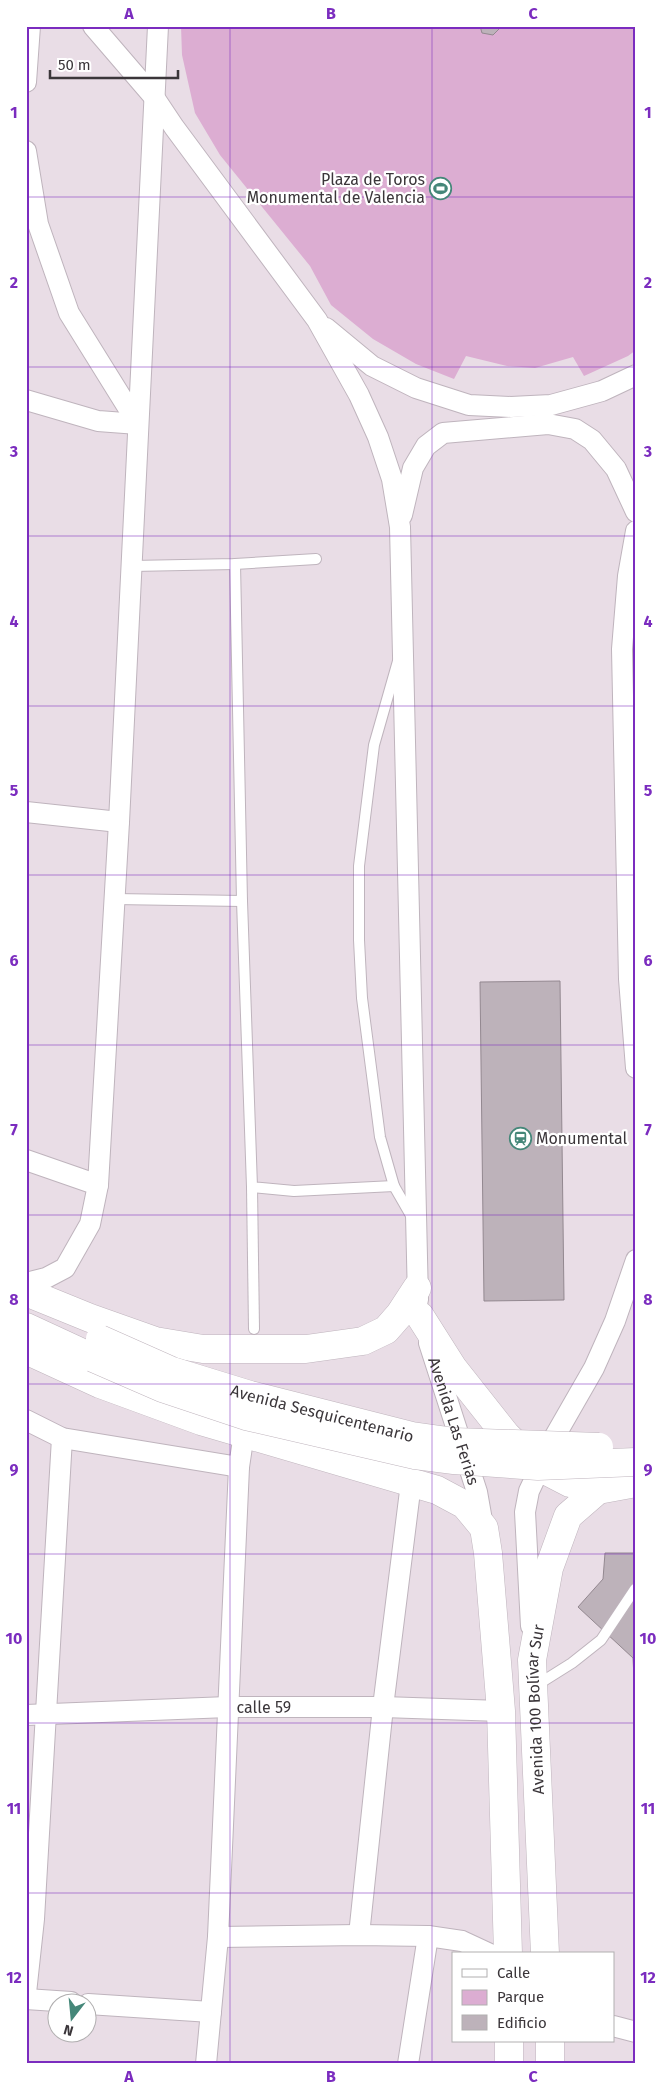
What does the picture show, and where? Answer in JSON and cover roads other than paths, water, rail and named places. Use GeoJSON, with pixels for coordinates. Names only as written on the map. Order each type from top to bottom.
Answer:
{"type":"FeatureCollection","features":[{"type":"Feature","properties":{"kind":"street"},"geometry":{"type":"LineString","coordinates":[[26,82],[30,26]]}},
{"type":"Feature","properties":{"kind":"street"},"geometry":{"type":"LineString","coordinates":[[93,26],[154,97],[317,320],[360,395],[378,437],[392,479],[400,527]]}},
{"type":"Feature","properties":{"kind":"street"},"geometry":{"type":"LineString","coordinates":[[26,1283],[46,1278],[65,1268],[90,1224],[98,1185],[119,822],[158,26]]}},
{"type":"Feature","properties":{"kind":"street"},"geometry":{"type":"LineString","coordinates":[[26,150],[38,224],[70,313],[138,424]]}},
{"type":"Feature","properties":{"kind":"street"},"geometry":{"type":"LineString","coordinates":[[317,320],[372,366],[416,388],[469,405],[510,407],[551,405],[602,392],[636,375]]}},
{"type":"Feature","properties":{"kind":"street"},"geometry":{"type":"LineString","coordinates":[[26,400],[98,421],[138,424]]}},
{"type":"Feature","properties":{"kind":"street"},"geometry":{"type":"LineString","coordinates":[[400,527],[413,468],[426,446],[442,433],[548,424],[575,429],[592,440],[616,469],[636,512]]}},
{"type":"Feature","properties":{"kind":"street","name":"Avenida Las Ferias"},"geometry":{"type":"LineString","coordinates":[[400,527],[416,1288],[420,1316],[477,1492],[484,1528]]}},
{"type":"Feature","properties":{"kind":"street"},"geometry":{"type":"LineString","coordinates":[[636,531],[628,576],[622,649],[629,979],[636,1068]]}},
{"type":"Feature","properties":{"kind":"street"},"geometry":{"type":"LineString","coordinates":[[26,812],[119,822]]}},
{"type":"Feature","properties":{"kind":"street"},"geometry":{"type":"LineString","coordinates":[[26,1160],[98,1185]]}},
{"type":"Feature","properties":{"kind":"street"},"geometry":{"type":"LineString","coordinates":[[539,1467],[594,1368],[615,1321],[636,1260]]}},
{"type":"Feature","properties":{"kind":"street"},"geometry":{"type":"LineString","coordinates":[[26,1292],[90,1318],[155,1340],[203,1349],[297,1349],[363,1341],[386,1330],[400,1314],[416,1288]]}},
{"type":"Feature","properties":{"kind":"street","name":"Avenida Sesquicentenario"},"geometry":{"type":"LineString","coordinates":[[26,1302],[97,1349],[162,1388],[246,1416],[415,1455],[454,1460],[538,1466],[636,1462]]}},
{"type":"Feature","properties":{"kind":"street"},"geometry":{"type":"LineString","coordinates":[[420,1316],[453,1368],[474,1395],[506,1435],[539,1467],[570,1483],[598,1490],[636,1483]]}},
{"type":"Feature","properties":{"kind":"street","name":"Avenida Sesquicentenario"},"geometry":{"type":"LineString","coordinates":[[26,1327],[250,1395],[412,1436],[455,1442],[553,1446],[602,1447],[636,1444]]}},
{"type":"Feature","properties":{"kind":"street"},"geometry":{"type":"LineString","coordinates":[[26,1350],[100,1384],[201,1421],[437,1490],[465,1505],[484,1528]]}},
{"type":"Feature","properties":{"kind":"street"},"geometry":{"type":"LineString","coordinates":[[26,1420],[62,1438],[239,1467]]}},
{"type":"Feature","properties":{"kind":"street"},"geometry":{"type":"LineString","coordinates":[[206,2064],[218,1937],[239,1467],[244,1433]]}},
{"type":"Feature","properties":{"kind":"street"},"geometry":{"type":"LineString","coordinates":[[26,1993],[34,1919],[62,1438]]}},
{"type":"Feature","properties":{"kind":"street","name":"Avenida 100 Bolívar Sur"},"geometry":{"type":"LineString","coordinates":[[539,1467],[529,1491],[525,1512],[545,1952]]}},
{"type":"Feature","properties":{"kind":"street"},"geometry":{"type":"LineString","coordinates":[[359,1935],[383,1707],[411,1483]]}},
{"type":"Feature","properties":{"kind":"street"},"geometry":{"type":"LineString","coordinates":[[533,1674],[549,1568],[568,1516],[598,1490]]}},
{"type":"Feature","properties":{"kind":"street","name":"Avenida 100 Bolívar Sur"},"geometry":{"type":"LineString","coordinates":[[484,1528],[488,1553],[501,1711],[508,1952]]}},
{"type":"Feature","properties":{"kind":"street","name":"calle 59"},"geometry":{"type":"LineString","coordinates":[[26,1715],[228,1707],[383,1707],[501,1711]]}},
{"type":"Feature","properties":{"kind":"street"},"geometry":{"type":"LineString","coordinates":[[218,1937],[428,1936],[462,1941],[486,1952]]}},
{"type":"Feature","properties":{"kind":"street"},"geometry":{"type":"LineString","coordinates":[[408,2064],[428,1936]]}},
{"type":"Feature","properties":{"kind":"street"},"geometry":{"type":"LineString","coordinates":[[26,1999],[48,2000]]}},
{"type":"Feature","properties":{"kind":"street"},"geometry":{"type":"LineString","coordinates":[[98,2005],[211,2012]]}},
{"type":"Feature","properties":{"kind":"street"},"geometry":{"type":"LineString","coordinates":[[614,2026],[636,2032]]}},
{"type":"Feature","properties":{"kind":"street"},"geometry":{"type":"LineString","coordinates":[[509,2042],[510,2064]]}},
{"type":"Feature","properties":{"kind":"lane"},"geometry":{"type":"LineString","coordinates":[[132,566],[234,564],[316,559]]}},
{"type":"Feature","properties":{"kind":"lane"},"geometry":{"type":"LineString","coordinates":[[234,564],[242,901],[252,1187],[254,1329]]}},
{"type":"Feature","properties":{"kind":"lane"},"geometry":{"type":"LineString","coordinates":[[628,576],[636,609]]}},
{"type":"Feature","properties":{"kind":"lane"},"geometry":{"type":"LineString","coordinates":[[403,643],[374,745],[360,866],[359,940],[362,998],[380,1136],[394,1186],[416,1225]]}},
{"type":"Feature","properties":{"kind":"lane"},"geometry":{"type":"LineString","coordinates":[[115,899],[242,901]]}},
{"type":"Feature","properties":{"kind":"lane"},"geometry":{"type":"LineString","coordinates":[[252,1187],[294,1191],[394,1186]]}},
{"type":"Feature","properties":{"kind":"lane"},"geometry":{"type":"LineString","coordinates":[[533,1674],[572,1663],[601,1640],[635,1589]]}},
{"type":"Feature","properties":{"kind":"place","name":"Plaza de Toros Monumental de Valencia"},"geometry":{"type":"Point","coordinates":[441,188]}},
{"type":"Feature","properties":{"kind":"place","name":"Monumental"},"geometry":{"type":"Point","coordinates":[520,1138]}}]}
